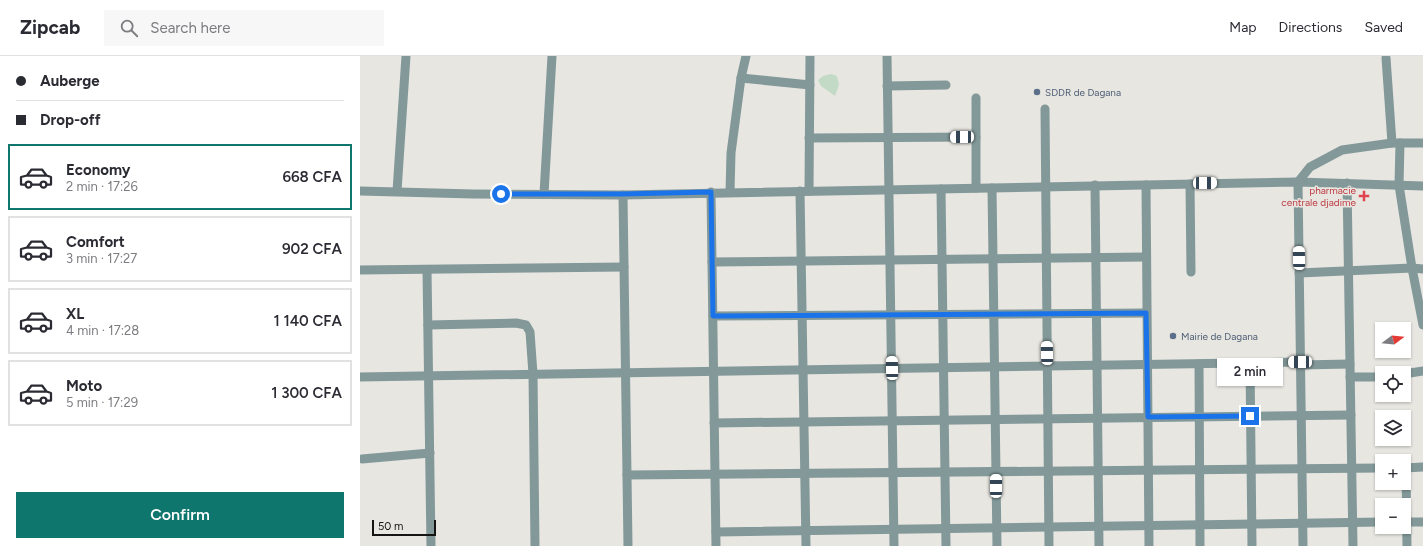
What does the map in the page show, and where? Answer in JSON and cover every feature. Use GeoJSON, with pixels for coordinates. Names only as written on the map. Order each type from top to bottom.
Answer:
{"type":"FeatureCollection","features":[{"type":"Feature","properties":{"kind":"street"},"geometry":{"type":"LineString","coordinates":[[397,191],[406,56]]}},
{"type":"Feature","properties":{"kind":"street"},"geometry":{"type":"LineString","coordinates":[[544,194],[552,56]]}},
{"type":"Feature","properties":{"kind":"street"},"geometry":{"type":"LineString","coordinates":[[730,192],[730,153],[741,78],[746,56]]}},
{"type":"Feature","properties":{"kind":"street"},"geometry":{"type":"LineString","coordinates":[[806,546],[802,261],[804,191],[809,138],[810,56]]}},
{"type":"Feature","properties":{"kind":"street"},"geometry":{"type":"LineString","coordinates":[[887,56],[894,546]]}},
{"type":"Feature","properties":{"kind":"street"},"geometry":{"type":"LineString","coordinates":[[1386,58],[1396,143],[1399,185],[1412,268],[1423,325]]}},
{"type":"Feature","properties":{"kind":"street"},"geometry":{"type":"LineString","coordinates":[[741,78],[810,85]]}},
{"type":"Feature","properties":{"kind":"street"},"geometry":{"type":"LineString","coordinates":[[887,86],[946,85]]}},
{"type":"Feature","properties":{"kind":"street"},"geometry":{"type":"LineString","coordinates":[[976,98],[976,188]]}},
{"type":"Feature","properties":{"kind":"street"},"geometry":{"type":"LineString","coordinates":[[1045,109],[1049,546]]}},
{"type":"Feature","properties":{"kind":"street"},"geometry":{"type":"LineString","coordinates":[[809,138],[976,137]]}},
{"type":"Feature","properties":{"kind":"street"},"geometry":{"type":"LineString","coordinates":[[1303,546],[1298,182],[1310,167],[1342,150],[1396,143],[1423,143]]}},
{"type":"Feature","properties":{"kind":"street"},"geometry":{"type":"LineString","coordinates":[[360,191],[473,194],[623,194],[1298,182],[1423,186]]}},
{"type":"Feature","properties":{"kind":"street"},"geometry":{"type":"LineString","coordinates":[[1347,183],[1353,546]]}},
{"type":"Feature","properties":{"kind":"street"},"geometry":{"type":"LineString","coordinates":[[1190,184],[1191,272]]}},
{"type":"Feature","properties":{"kind":"street"},"geometry":{"type":"LineString","coordinates":[[1095,185],[1099,546]]}},
{"type":"Feature","properties":{"kind":"street"},"geometry":{"type":"LineString","coordinates":[[1146,185],[1149,546]]}},
{"type":"Feature","properties":{"kind":"street"},"geometry":{"type":"LineString","coordinates":[[992,188],[997,546]]}},
{"type":"Feature","properties":{"kind":"street"},"geometry":{"type":"LineString","coordinates":[[941,189],[946,546]]}},
{"type":"Feature","properties":{"kind":"street"},"geometry":{"type":"LineString","coordinates":[[711,192],[716,546]]}},
{"type":"Feature","properties":{"kind":"street"},"geometry":{"type":"LineString","coordinates":[[623,194],[628,546]]}},
{"type":"Feature","properties":{"kind":"street"},"geometry":{"type":"LineString","coordinates":[[712,262],[1146,257]]}},
{"type":"Feature","properties":{"kind":"street"},"geometry":{"type":"LineString","coordinates":[[360,270],[624,267]]}},
{"type":"Feature","properties":{"kind":"street"},"geometry":{"type":"LineString","coordinates":[[1299,273],[1412,268],[1423,269]]}},
{"type":"Feature","properties":{"kind":"street"},"geometry":{"type":"LineString","coordinates":[[427,270],[431,546]]}},
{"type":"Feature","properties":{"kind":"street"},"geometry":{"type":"LineString","coordinates":[[713,316],[1146,313]]}},
{"type":"Feature","properties":{"kind":"street"},"geometry":{"type":"LineString","coordinates":[[428,325],[516,323],[526,325],[530,332],[535,546]]}},
{"type":"Feature","properties":{"kind":"street"},"geometry":{"type":"LineString","coordinates":[[1250,363],[1252,546]]}},
{"type":"Feature","properties":{"kind":"street"},"geometry":{"type":"LineString","coordinates":[[360,377],[1147,364],[1350,364]]}},
{"type":"Feature","properties":{"kind":"street"},"geometry":{"type":"LineString","coordinates":[[1199,364],[1200,546]]}},
{"type":"Feature","properties":{"kind":"street"},"geometry":{"type":"LineString","coordinates":[[1411,373],[1423,371]]}},
{"type":"Feature","properties":{"kind":"street"},"geometry":{"type":"LineString","coordinates":[[1350,377],[1375,377]]}},
{"type":"Feature","properties":{"kind":"street"},"geometry":{"type":"LineString","coordinates":[[714,423],[1351,415]]}},
{"type":"Feature","properties":{"kind":"street"},"geometry":{"type":"LineString","coordinates":[[362,459],[430,453]]}},
{"type":"Feature","properties":{"kind":"street"},"geometry":{"type":"LineString","coordinates":[[627,475],[1375,468]]}},
{"type":"Feature","properties":{"kind":"street"},"geometry":{"type":"LineString","coordinates":[[1411,468],[1423,468]]}},
{"type":"Feature","properties":{"kind":"street"},"geometry":{"type":"LineString","coordinates":[[716,532],[1375,522]]}},
{"type":"Feature","properties":{"kind":"street"},"geometry":{"type":"LineString","coordinates":[[1411,522],[1423,522]]}},
{"type":"Feature","properties":{"kind":"street"},"geometry":{"type":"LineString","coordinates":[[1406,534],[1407,546]]}},
{"type":"Feature","properties":{"kind":"green space"},"geometry":{"type":"Polygon","coordinates":[[[831,74],[837,76],[839,85],[835,96],[821,86],[818,80],[823,76],[831,74]]]}},
{"type":"Feature","properties":{"kind":"place","name":"SDDR de Dagana"},"geometry":{"type":"Point","coordinates":[1037,92]}},
{"type":"Feature","properties":{"kind":"place","name":"pharmacie centrale djadime"},"geometry":{"type":"Point","coordinates":[1364,196]}},
{"type":"Feature","properties":{"kind":"place","name":"Mairie de Dagana"},"geometry":{"type":"Point","coordinates":[1173,336]}},
{"type":"Feature","properties":{"kind":"route"},"geometry":{"type":"LineString","coordinates":[[501,194],[711,192],[713,316],[1146,313],[1148,417],[1250,416]]}}]}
